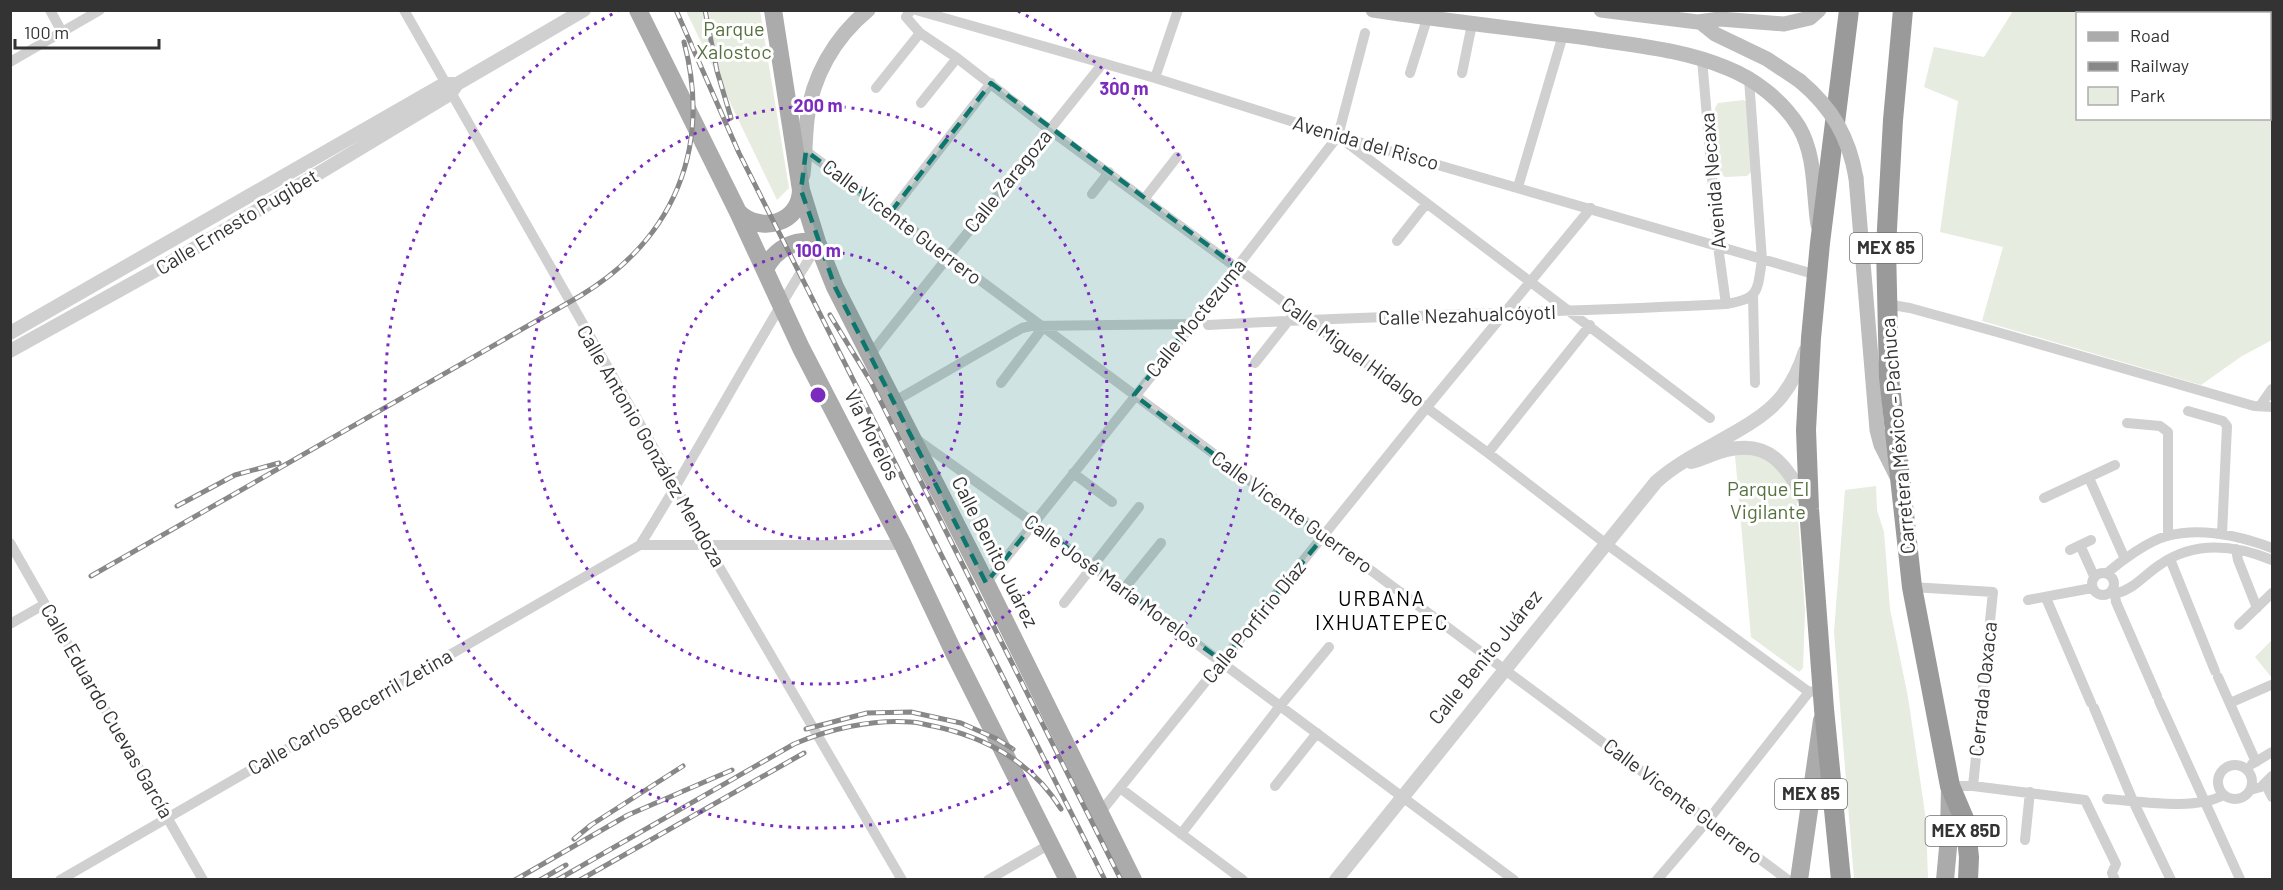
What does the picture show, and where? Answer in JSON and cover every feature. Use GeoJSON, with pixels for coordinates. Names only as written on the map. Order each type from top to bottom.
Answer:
{"type":"FeatureCollection","features":[{"type":"Feature","properties":{"kind":"highway","name":"MEX 85"},"geometry":{"type":"LineString","coordinates":[[1819,697],[1806,430],[1811,338],[1820,243],[1850,10]]}},
{"type":"Feature","properties":{"kind":"highway","name":"Carretera México - Pachuca"},"geometry":{"type":"LineString","coordinates":[[1904,10],[1893,120],[1886,247],[1889,376],[1912,587],[1950,786]]}},
{"type":"Feature","properties":{"kind":"highway"},"geometry":{"type":"LineString","coordinates":[[1819,697],[1841,879]]}},
{"type":"Feature","properties":{"kind":"highway","name":"MEX 85D"},"geometry":{"type":"LineString","coordinates":[[1950,786],[1965,821],[1969,857],[1968,879]]}},
{"type":"Feature","properties":{"kind":"main road","name":"Vía Morelos"},"geometry":{"type":"LineString","coordinates":[[638,10],[738,212],[806,357],[903,545],[955,655],[1068,879]]}},
{"type":"Feature","properties":{"kind":"main road"},"geometry":{"type":"LineString","coordinates":[[765,269],[774,256],[787,246],[802,242],[818,244],[801,190],[800,150],[773,10]]}},
{"type":"Feature","properties":{"kind":"main road"},"geometry":{"type":"LineString","coordinates":[[800,150],[809,105],[822,66],[855,21],[868,10]]}},
{"type":"Feature","properties":{"kind":"main road"},"geometry":{"type":"LineString","coordinates":[[1373,10],[1674,51],[1728,68],[1749,79],[1786,109],[1800,128],[1813,168],[1813,191],[1820,243]]}},
{"type":"Feature","properties":{"kind":"main road"},"geometry":{"type":"LineString","coordinates":[[1601,10],[1710,19],[1735,15],[1784,24],[1810,18],[1820,10]]}},
{"type":"Feature","properties":{"kind":"main road"},"geometry":{"type":"LineString","coordinates":[[1698,18],[1715,34],[1767,59],[1800,81],[1827,106],[1842,129],[1856,178],[1877,430],[1881,445],[1901,484]]}},
{"type":"Feature","properties":{"kind":"main road"},"geometry":{"type":"LineString","coordinates":[[738,212],[755,223],[775,224],[787,218],[796,208],[801,190]]}},
{"type":"Feature","properties":{"kind":"main road","name":"Calle Benito Juárez"},"geometry":{"type":"LineString","coordinates":[[818,244],[835,287],[869,356],[986,583],[1133,879]]}},
{"type":"Feature","properties":{"kind":"main road","name":"MEX 85"},"geometry":{"type":"LineString","coordinates":[[1799,879],[1819,697]]}},
{"type":"Feature","properties":{"kind":"main road","name":"MEX 85"},"geometry":{"type":"LineString","coordinates":[[1945,879],[1950,786]]}},
{"type":"Feature","properties":{"kind":"street"},"geometry":{"type":"LineString","coordinates":[[50,10],[62,32]]}},
{"type":"Feature","properties":{"kind":"street"},"geometry":{"type":"LineString","coordinates":[[10,62],[100,10]]}},
{"type":"Feature","properties":{"kind":"street","name":"Calle Antonio González Mendoza"},"geometry":{"type":"LineString","coordinates":[[404,10],[450,87],[707,546],[902,879]]}},
{"type":"Feature","properties":{"kind":"street","name":"Calle Ernesto Pugibet"},"geometry":{"type":"LineString","coordinates":[[10,333],[235,204],[450,87],[584,10]]}},
{"type":"Feature","properties":{"kind":"street"},"geometry":{"type":"LineString","coordinates":[[876,88],[920,33],[906,17],[911,10]]}},
{"type":"Feature","properties":{"kind":"street","name":"Avenida del Risco"},"geometry":{"type":"LineString","coordinates":[[916,10],[1155,78],[1338,136],[1817,275]]}},
{"type":"Feature","properties":{"kind":"street"},"geometry":{"type":"LineString","coordinates":[[1155,78],[1178,10]]}},
{"type":"Feature","properties":{"kind":"street"},"geometry":{"type":"LineString","coordinates":[[1410,73],[1427,19]]}},
{"type":"Feature","properties":{"kind":"street"},"geometry":{"type":"LineString","coordinates":[[1462,73],[1472,24]]}},
{"type":"Feature","properties":{"kind":"street","name":"Calle Miguel Hidalgo"},"geometry":{"type":"LineString","coordinates":[[920,33],[957,58],[1050,130],[1427,407],[1605,543],[1819,697]]}},
{"type":"Feature","properties":{"kind":"street","name":"Calle Moctezuma"},"geometry":{"type":"LineString","coordinates":[[986,583],[1193,324],[1338,136],[1365,33]]}},
{"type":"Feature","properties":{"kind":"street"},"geometry":{"type":"LineString","coordinates":[[1518,187],[1563,35]]}},
{"type":"Feature","properties":{"kind":"street"},"geometry":{"type":"LineString","coordinates":[[921,103],[957,58]]}},
{"type":"Feature","properties":{"kind":"street","name":"Avenida Necaxa"},"geometry":{"type":"LineString","coordinates":[[1702,59],[1718,246],[1726,304]]}},
{"type":"Feature","properties":{"kind":"street","name":"Calle Zaragoza"},"geometry":{"type":"LineString","coordinates":[[869,356],[1103,63]]}},
{"type":"Feature","properties":{"kind":"street"},"geometry":{"type":"LineString","coordinates":[[1749,79],[1762,260],[1757,289],[1753,296],[1755,383]]}},
{"type":"Feature","properties":{"kind":"street"},"geometry":{"type":"LineString","coordinates":[[890,213],[991,84]]}},
{"type":"Feature","properties":{"kind":"street","name":"Calle Ernesto Pugibet"},"geometry":{"type":"LineString","coordinates":[[10,351],[243,219],[450,87]]}},
{"type":"Feature","properties":{"kind":"street"},"geometry":{"type":"LineString","coordinates":[[1338,136],[1426,204],[1531,280],[1710,418]]}},
{"type":"Feature","properties":{"kind":"street","name":"Calle Vicente Guerrero"},"geometry":{"type":"LineString","coordinates":[[800,150],[1044,326],[1788,879]]}},
{"type":"Feature","properties":{"kind":"street"},"geometry":{"type":"LineString","coordinates":[[1145,198],[1176,157]]}},
{"type":"Feature","properties":{"kind":"street"},"geometry":{"type":"LineString","coordinates":[[1092,194],[1109,172]]}},
{"type":"Feature","properties":{"kind":"street"},"geometry":{"type":"LineString","coordinates":[[235,204],[243,219]]}},
{"type":"Feature","properties":{"kind":"street"},"geometry":{"type":"LineString","coordinates":[[1397,241],[1426,204]]}},
{"type":"Feature","properties":{"kind":"street","name":"Calle Porfirio Díaz"},"geometry":{"type":"LineString","coordinates":[[1099,814],[1503,313],[1591,208]]}},
{"type":"Feature","properties":{"kind":"street","name":"Calle Carlos Becerril Zetina"},"geometry":{"type":"LineString","coordinates":[[60,879],[640,544],[676,487],[781,303],[818,244]]}},
{"type":"Feature","properties":{"kind":"street","name":"Calle Nezahualcóyotl"},"geometry":{"type":"LineString","coordinates":[[1208,325],[1726,304],[1743,301],[1753,296]]}},
{"type":"Feature","properties":{"kind":"street"},"geometry":{"type":"LineString","coordinates":[[1886,304],[1997,332],[2254,406],[2272,407]]}},
{"type":"Feature","properties":{"kind":"street"},"geometry":{"type":"LineString","coordinates":[[1255,363],[1289,320]]}},
{"type":"Feature","properties":{"kind":"street"},"geometry":{"type":"LineString","coordinates":[[893,402],[1022,328],[1193,324]]}},
{"type":"Feature","properties":{"kind":"street"},"geometry":{"type":"LineString","coordinates":[[1488,453],[1590,325]]}},
{"type":"Feature","properties":{"kind":"street"},"geometry":{"type":"LineString","coordinates":[[1001,383],[1044,326]]}},
{"type":"Feature","properties":{"kind":"street","name":"Calle Benito Juárez"},"geometry":{"type":"LineString","coordinates":[[1336,879],[1656,482],[1675,467],[1769,409],[1790,384],[1800,367],[1811,338]]}},
{"type":"Feature","properties":{"kind":"street"},"geometry":{"type":"LineString","coordinates":[[2260,405],[2272,389]]}},
{"type":"Feature","properties":{"kind":"street"},"geometry":{"type":"LineString","coordinates":[[2188,411],[2223,421],[2228,426],[2222,534]]}},
{"type":"Feature","properties":{"kind":"street"},"geometry":{"type":"LineString","coordinates":[[2127,423],[2160,426],[2168,432],[2173,536],[2184,553]]}},
{"type":"Feature","properties":{"kind":"street","name":"Calle José María Morelos"},"geometry":{"type":"LineString","coordinates":[[911,435],[1222,661],[1514,879]]}},
{"type":"Feature","properties":{"kind":"street","name":"Calle Benito Juárez"},"geometry":{"type":"LineString","coordinates":[[1675,467],[1727,450],[1757,449],[1771,454],[1785,466],[1809,508]]}},
{"type":"Feature","properties":{"kind":"street"},"geometry":{"type":"LineString","coordinates":[[2044,498],[2115,465]]}},
{"type":"Feature","properties":{"kind":"street"},"geometry":{"type":"LineString","coordinates":[[1073,473],[1112,502]]}},
{"type":"Feature","properties":{"kind":"street"},"geometry":{"type":"LineString","coordinates":[[2088,478],[2125,559]]}},
{"type":"Feature","properties":{"kind":"street"},"geometry":{"type":"LineString","coordinates":[[1064,603],[1139,507]]}},
{"type":"Feature","properties":{"kind":"street"},"geometry":{"type":"LineString","coordinates":[[2272,548],[2222,534],[2198,533],[2173,536],[2125,559],[2107,573],[2094,576],[2091,582],[2092,588],[2100,596],[2129,589],[2170,559],[2205,546],[2236,549],[2272,560]]}},
{"type":"Feature","properties":{"kind":"street"},"geometry":{"type":"LineString","coordinates":[[2091,540],[2075,548],[2094,576]]}},
{"type":"Feature","properties":{"kind":"street","name":"Calle Eduardo Cuevas García"},"geometry":{"type":"LineString","coordinates":[[10,543],[203,879]]}},
{"type":"Feature","properties":{"kind":"street"},"geometry":{"type":"LineString","coordinates":[[1123,590],[1161,543]]}},
{"type":"Feature","properties":{"kind":"street"},"geometry":{"type":"LineString","coordinates":[[640,544],[903,545]]}},
{"type":"Feature","properties":{"kind":"street"},"geometry":{"type":"LineString","coordinates":[[2236,549],[2238,560],[2257,608]]}},
{"type":"Feature","properties":{"kind":"street"},"geometry":{"type":"LineString","coordinates":[[2170,559],[2216,674],[2256,762]]}},
{"type":"Feature","properties":{"kind":"street"},"geometry":{"type":"LineString","coordinates":[[2107,573],[2114,582],[2113,593],[2116,602],[2240,879]]}},
{"type":"Feature","properties":{"kind":"street","name":"Cerrada Oaxaca"},"geometry":{"type":"LineString","coordinates":[[1912,587],[1993,592],[1973,786]]}},
{"type":"Feature","properties":{"kind":"street"},"geometry":{"type":"LineString","coordinates":[[2028,600],[2092,588]]}},
{"type":"Feature","properties":{"kind":"street"},"geometry":{"type":"LineString","coordinates":[[2239,625],[2272,593]]}},
{"type":"Feature","properties":{"kind":"street"},"geometry":{"type":"LineString","coordinates":[[2046,598],[2133,801],[2171,879]]}},
{"type":"Feature","properties":{"kind":"street"},"geometry":{"type":"LineString","coordinates":[[10,624],[45,604]]}},
{"type":"Feature","properties":{"kind":"street"},"geometry":{"type":"LineString","coordinates":[[1181,834],[1280,706],[1329,647]]}},
{"type":"Feature","properties":{"kind":"street"},"geometry":{"type":"LineString","coordinates":[[2230,703],[2271,685]]}},
{"type":"Feature","properties":{"kind":"street"},"geometry":{"type":"LineString","coordinates":[[1657,879],[1819,697]]}},
{"type":"Feature","properties":{"kind":"street"},"geometry":{"type":"LineString","coordinates":[[1275,786],[1317,734]]}},
{"type":"Feature","properties":{"kind":"street"},"geometry":{"type":"LineString","coordinates":[[2245,768],[2272,752]]}},
{"type":"Feature","properties":{"kind":"street"},"geometry":{"type":"LineString","coordinates":[[2250,790],[2252,778],[2245,768],[2234,765],[2224,770],[2218,779],[2223,795],[2231,799],[2240,799],[2269,779],[2272,797]]}},
{"type":"Feature","properties":{"kind":"street"},"geometry":{"type":"LineString","coordinates":[[1950,786],[1973,786],[2085,800],[2116,864],[2110,877]]}},
{"type":"Feature","properties":{"kind":"street"},"geometry":{"type":"LineString","coordinates":[[1120,788],[1243,879]]}},
{"type":"Feature","properties":{"kind":"street"},"geometry":{"type":"LineString","coordinates":[[2025,840],[2030,792]]}},
{"type":"Feature","properties":{"kind":"street"},"geometry":{"type":"LineString","coordinates":[[2107,799],[2204,801],[2223,795]]}},
{"type":"Feature","properties":{"kind":"street"},"geometry":{"type":"LineString","coordinates":[[988,879],[1050,844]]}},
{"type":"Feature","properties":{"kind":"highlighted area"},"geometry":{"type":"Polygon","coordinates":[[[991,83],[1237,267],[1134,395],[1324,536],[1222,661],[1034,523],[986,583],[835,287],[801,190],[806,151],[890,213],[991,83]]]}},
{"type":"Feature","properties":{"kind":"green space","name":"Parque Xalostoc"},"geometry":{"type":"Polygon","coordinates":[[[686,11],[760,11],[789,188],[777,200],[686,11]]]}},
{"type":"Feature","properties":{"kind":"green space"},"geometry":{"type":"Polygon","coordinates":[[[2013,11],[2272,11],[2272,340],[2242,356],[2201,385],[1982,321],[2003,247],[1940,232],[1958,101],[1924,87],[1934,47],[1984,57],[2013,11]]]}},
{"type":"Feature","properties":{"kind":"green space"},"geometry":{"type":"Polygon","coordinates":[[[1743,100],[1747,102],[1752,171],[1747,176],[1725,177],[1720,173],[1715,108],[1718,103],[1743,100]]]}},
{"type":"Feature","properties":{"kind":"green space","name":"Parque El Vigilante"},"geometry":{"type":"Polygon","coordinates":[[[1745,450],[1770,456],[1796,489],[1805,611],[1803,668],[1799,672],[1751,637],[1735,455],[1745,450]]]}},
{"type":"Feature","properties":{"kind":"green space"},"geometry":{"type":"Polygon","coordinates":[[[1876,486],[1877,510],[1884,532],[1890,609],[1908,697],[1926,820],[1928,879],[1854,879],[1834,632],[1845,490],[1876,486]]]}},
{"type":"Feature","properties":{"kind":"green space"},"geometry":{"type":"Polygon","coordinates":[[[2272,640],[2272,678],[2255,657],[2272,640]]]}},
{"type":"Feature","properties":{"kind":"railway"},"geometry":{"type":"LineString","coordinates":[[676,10],[739,153],[1105,880]]}},
{"type":"Feature","properties":{"kind":"railway"},"geometry":{"type":"LineString","coordinates":[[705,10],[717,71],[731,118]]}},
{"type":"Feature","properties":{"kind":"railway"},"geometry":{"type":"LineString","coordinates":[[91,576],[580,296],[613,273],[640,247],[662,219],[678,187],[688,154],[693,118],[691,81],[684,42]]}},
{"type":"Feature","properties":{"kind":"railway"},"geometry":{"type":"LineString","coordinates":[[830,315],[871,382],[1121,880]]}},
{"type":"Feature","properties":{"kind":"railway"},"geometry":{"type":"LineString","coordinates":[[177,506],[235,475],[279,463]]}},
{"type":"Feature","properties":{"kind":"railway"},"geometry":{"type":"LineString","coordinates":[[806,729],[867,713],[911,712],[961,723],[1013,749]]}},
{"type":"Feature","properties":{"kind":"railway"},"geometry":{"type":"LineString","coordinates":[[557,880],[794,744],[836,730],[866,724],[916,722],[971,737],[1006,754],[1022,765],[1037,778],[1061,809]]}},
{"type":"Feature","properties":{"kind":"railway"},"geometry":{"type":"LineString","coordinates":[[580,880],[804,753]]}},
{"type":"Feature","properties":{"kind":"railway"},"geometry":{"type":"LineString","coordinates":[[574,839],[591,825],[683,766]]}},
{"type":"Feature","properties":{"kind":"railway"},"geometry":{"type":"LineString","coordinates":[[515,880],[628,815],[732,770]]}},
{"type":"Feature","properties":{"kind":"railway"},"geometry":{"type":"LineString","coordinates":[[540,880],[566,865]]}},
{"type":"Feature","properties":{"kind":"district","name":"URBANA IXHUATEPEC"},"geometry":{"type":"Point","coordinates":[1382,611]}}]}
